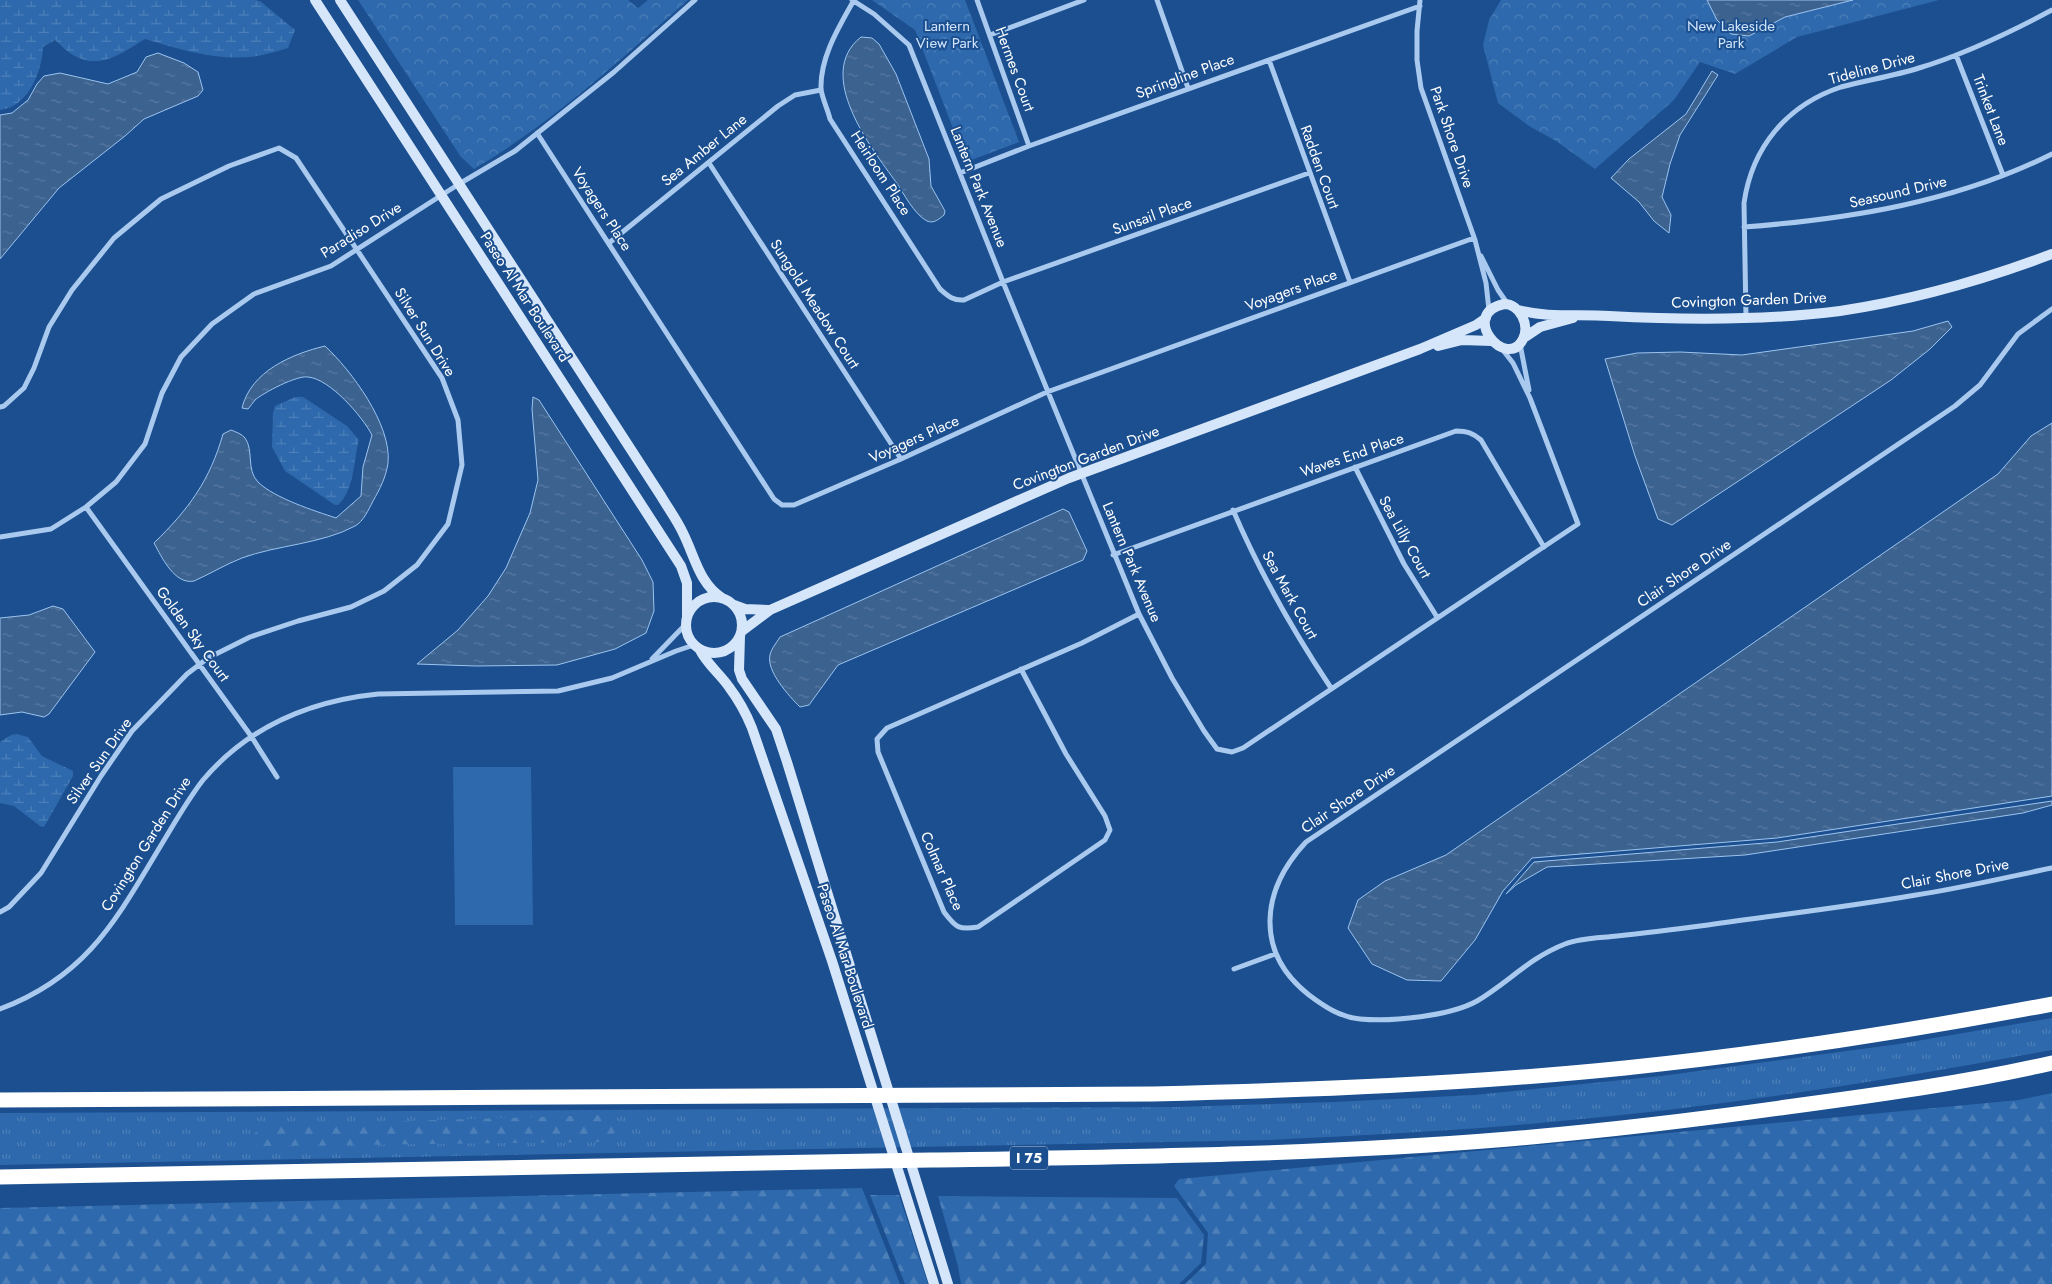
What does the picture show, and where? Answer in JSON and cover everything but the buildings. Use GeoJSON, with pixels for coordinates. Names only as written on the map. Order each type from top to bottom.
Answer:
{"type":"FeatureCollection","features":[{"type":"Feature","properties":{"kind":"highway"},"geometry":{"type":"LineString","coordinates":[[0,1100],[1153,1094],[1312,1090],[1495,1079],[1706,1059],[1885,1034],[2052,1004]]}},
{"type":"Feature","properties":{"kind":"highway","name":"I 75"},"geometry":{"type":"LineString","coordinates":[[0,1177],[1283,1152],[1404,1146],[1509,1139],[1686,1120],[1987,1077],[2052,1063]]}},
{"type":"Feature","properties":{"kind":"main road","name":"Paseo Al Mar Boulevard"},"geometry":{"type":"LineString","coordinates":[[315,0],[681,566],[687,583],[686,621]]}},
{"type":"Feature","properties":{"kind":"main road","name":"Paseo Al Mar Boulevard"},"geometry":{"type":"LineString","coordinates":[[340,0],[661,496],[683,533],[697,568],[705,582],[722,598]]}},
{"type":"Feature","properties":{"kind":"main road","name":"Covington Garden Drive"},"geometry":{"type":"LineString","coordinates":[[741,633],[770,610],[1081,474],[1420,349],[1476,325],[1497,306],[1508,304],[1518,310],[1534,314],[1588,314],[1663,319],[1793,316],[1840,311],[1896,301],[1967,284],[2052,254]]}},
{"type":"Feature","properties":{"kind":"main road"},"geometry":{"type":"LineString","coordinates":[[1518,310],[1524,323],[1522,340]]}},
{"type":"Feature","properties":{"kind":"main road","name":"Covington Garden Drive"},"geometry":{"type":"LineString","coordinates":[[1502,348],[1510,348],[1540,327],[1588,314]]}},
{"type":"Feature","properties":{"kind":"main road"},"geometry":{"type":"LineString","coordinates":[[1487,315],[1486,331],[1492,341],[1502,348]]}},
{"type":"Feature","properties":{"kind":"main road","name":"Covington Garden Drive"},"geometry":{"type":"LineString","coordinates":[[1420,349],[1462,340],[1492,341]]}},
{"type":"Feature","properties":{"kind":"main road"},"geometry":{"type":"LineString","coordinates":[[714,597],[722,598],[734,606],[741,617],[741,633],[735,644],[723,652],[709,653],[697,647],[690,639],[686,621],[691,609],[701,600],[714,597]]}},
{"type":"Feature","properties":{"kind":"main road","name":"Covington Garden Drive"},"geometry":{"type":"LineString","coordinates":[[734,606],[745,609],[770,610]]}},
{"type":"Feature","properties":{"kind":"main road","name":"Paseo Al Mar Boulevard"},"geometry":{"type":"LineString","coordinates":[[741,633],[739,670],[747,689],[776,729],[947,1280]]}},
{"type":"Feature","properties":{"kind":"main road","name":"Paseo Al Mar Boulevard"},"geometry":{"type":"LineString","coordinates":[[697,647],[704,659],[729,687],[746,713],[832,961],[934,1284]]}},
{"type":"Feature","properties":{"kind":"street","name":"Paradiso Drive"},"geometry":{"type":"LineString","coordinates":[[0,537],[51,529],[86,507],[116,482],[145,444],[162,393],[181,357],[212,324],[254,294],[331,266],[442,194],[515,151],[614,72],[695,0]]}},
{"type":"Feature","properties":{"kind":"street","name":"Heirloom Place"},"geometry":{"type":"LineString","coordinates":[[853,0],[832,41],[824,67],[821,90],[830,119],[940,289],[958,301],[1003,282]]}},
{"type":"Feature","properties":{"kind":"street","name":"Lantern Park Avenue"},"geometry":{"type":"LineString","coordinates":[[853,0],[874,14],[909,45],[1047,392],[1139,614],[1172,678],[1217,749],[1232,752],[1243,748],[1578,524],[1530,398]]}},
{"type":"Feature","properties":{"kind":"street","name":"Hermes Court"},"geometry":{"type":"LineString","coordinates":[[977,0],[1029,146]]}},
{"type":"Feature","properties":{"kind":"street"},"geometry":{"type":"LineString","coordinates":[[990,35],[1084,0]]}},
{"type":"Feature","properties":{"kind":"street"},"geometry":{"type":"LineString","coordinates":[[1157,0],[1188,88]]}},
{"type":"Feature","properties":{"kind":"street","name":"Springline Place"},"geometry":{"type":"LineString","coordinates":[[960,173],[1420,3]]}},
{"type":"Feature","properties":{"kind":"street","name":"Park Shore Drive"},"geometry":{"type":"LineString","coordinates":[[1420,3],[1417,31],[1417,60],[1421,88],[1474,238],[1486,283],[1487,315]]}},
{"type":"Feature","properties":{"kind":"street","name":"Tideline Drive"},"geometry":{"type":"LineString","coordinates":[[1746,318],[1744,203],[1751,172],[1764,145],[1784,120],[1810,101],[1825,93],[1920,68],[1956,55],[1989,42],[2052,10]]}},
{"type":"Feature","properties":{"kind":"street","name":"Trinket Lane"},"geometry":{"type":"LineString","coordinates":[[1956,55],[2003,175]]}},
{"type":"Feature","properties":{"kind":"street","name":"Radden Court"},"geometry":{"type":"LineString","coordinates":[[1269,60],[1308,173],[1350,282]]}},
{"type":"Feature","properties":{"kind":"street","name":"Sea Amber Lane"},"geometry":{"type":"LineString","coordinates":[[609,243],[778,106],[795,95],[821,90]]}},
{"type":"Feature","properties":{"kind":"street","name":"Voyagers Place"},"geometry":{"type":"LineString","coordinates":[[537,133],[774,499],[782,505],[794,505],[901,459],[1047,392],[1474,238]]}},
{"type":"Feature","properties":{"kind":"street","name":"Silver Sun Drive"},"geometry":{"type":"LineString","coordinates":[[0,407],[4,406],[24,388],[34,368],[49,327],[72,290],[114,238],[161,199],[229,166],[279,148],[296,158],[442,378],[458,420],[462,465],[448,524],[417,565],[384,591],[351,607],[298,621],[250,637],[208,658],[187,674],[132,731],[101,776],[41,873],[9,907],[0,912]]}},
{"type":"Feature","properties":{"kind":"street","name":"Seasound Drive"},"geometry":{"type":"LineString","coordinates":[[1744,227],[1806,223],[1871,212],[1934,198],[2003,175],[2052,154]]}},
{"type":"Feature","properties":{"kind":"street","name":"Sungold Meadow Court"},"geometry":{"type":"LineString","coordinates":[[709,162],[901,459]]}},
{"type":"Feature","properties":{"kind":"street","name":"Sunsail Place"},"geometry":{"type":"LineString","coordinates":[[1003,282],[1308,173]]}},
{"type":"Feature","properties":{"kind":"street","name":"Park Shore Drive"},"geometry":{"type":"LineString","coordinates":[[1477,249],[1498,290],[1508,304]]}},
{"type":"Feature","properties":{"kind":"street","name":"Clair Shore Drive"},"geometry":{"type":"LineString","coordinates":[[2052,309],[2018,334],[1980,386],[1955,406],[1306,842],[1292,856],[1280,877],[1272,901],[1270,927],[1274,954],[1295,984],[1325,1008],[1360,1019],[1421,1016],[1441,1014],[1478,1000],[1534,959],[1568,943],[1917,895],[2052,868]]}},
{"type":"Feature","properties":{"kind":"street"},"geometry":{"type":"LineString","coordinates":[[1522,340],[1530,398]]}},
{"type":"Feature","properties":{"kind":"street"},"geometry":{"type":"LineString","coordinates":[[1502,348],[1513,363],[1530,398]]}},
{"type":"Feature","properties":{"kind":"street","name":"Waves End Place"},"geometry":{"type":"LineString","coordinates":[[1114,555],[1233,510],[1456,431],[1467,431],[1475,434],[1488,450],[1544,546]]}},
{"type":"Feature","properties":{"kind":"street","name":"Sea Lilly Court"},"geometry":{"type":"LineString","coordinates":[[1355,467],[1404,564],[1437,617]]}},
{"type":"Feature","properties":{"kind":"street","name":"Golden Sky Court"},"geometry":{"type":"LineString","coordinates":[[86,507],[251,736],[277,777]]}},
{"type":"Feature","properties":{"kind":"street","name":"Sea Mark Court"},"geometry":{"type":"LineString","coordinates":[[1233,510],[1295,634],[1331,688]]}},
{"type":"Feature","properties":{"kind":"street","name":"Colmar Place"},"geometry":{"type":"LineString","coordinates":[[1021,669],[1066,754],[1105,816],[1110,830],[1106,840],[978,927],[964,929],[953,925],[944,912],[878,752],[877,739],[887,728],[1021,669],[1082,643],[1139,614]]}},
{"type":"Feature","properties":{"kind":"street","name":"Covington Garden Drive"},"geometry":{"type":"LineString","coordinates":[[648,662],[686,621]]}},
{"type":"Feature","properties":{"kind":"street","name":"Covington Garden Drive"},"geometry":{"type":"LineString","coordinates":[[0,1009],[21,1001],[55,980],[96,945],[113,924],[186,803],[214,769],[251,736],[292,714],[344,698],[378,694],[558,691],[612,678],[648,662],[697,647]]}},
{"type":"Feature","properties":{"kind":"street"},"geometry":{"type":"LineString","coordinates":[[1234,969],[1274,954]]}},
{"type":"Feature","properties":{"kind":"green space"},"geometry":{"type":"Polygon","coordinates":[[[0,0],[254,0],[260,1],[295,30],[288,48],[262,55],[244,57],[201,54],[145,39],[128,50],[110,58],[92,61],[73,55],[55,40],[43,47],[40,67],[32,87],[26,95],[10,107],[0,110],[0,0]]]}},
{"type":"Feature","properties":{"kind":"green space"},"geometry":{"type":"Polygon","coordinates":[[[358,0],[628,0],[638,8],[648,0],[688,0],[585,90],[531,132],[474,169],[461,157],[358,0]]]}},
{"type":"Feature","properties":{"kind":"green space","name":"Lantern View Park"},"geometry":{"type":"Polygon","coordinates":[[[872,0],[965,0],[1019,142],[966,162],[915,30],[872,0]]]}},
{"type":"Feature","properties":{"kind":"green space","name":"New Lakeside Park"},"geometry":{"type":"Polygon","coordinates":[[[1501,0],[1939,0],[1797,37],[1735,74],[1700,62],[1674,100],[1595,169],[1556,141],[1529,126],[1498,103],[1483,45],[1489,20],[1501,0]]]}},
{"type":"Feature","properties":{"kind":"green space"},"geometry":{"type":"Polygon","coordinates":[[[295,397],[303,397],[347,426],[359,440],[351,483],[344,499],[338,505],[335,505],[285,471],[272,447],[275,406],[295,397]]]}},
{"type":"Feature","properties":{"kind":"green space"},"geometry":{"type":"Polygon","coordinates":[[[17,734],[28,737],[42,756],[73,771],[73,776],[44,827],[14,806],[0,803],[0,742],[11,735],[17,734]]]}},
{"type":"Feature","properties":{"kind":"green space"},"geometry":{"type":"Polygon","coordinates":[[[453,767],[531,767],[533,925],[455,925],[453,767]]]}},
{"type":"Feature","properties":{"kind":"green space"},"geometry":{"type":"Polygon","coordinates":[[[2052,1018],[2052,1050],[1927,1072],[1739,1101],[1613,1116],[1480,1128],[1269,1140],[0,1165],[0,1113],[1174,1107],[1334,1102],[1474,1095],[1661,1076],[1899,1044],[2052,1018]]]}},
{"type":"Feature","properties":{"kind":"green space"},"geometry":{"type":"Polygon","coordinates":[[[2052,1093],[2052,1284],[1185,1284],[1206,1264],[1208,1233],[1174,1186],[1179,1179],[2019,1100],[2052,1093]]]}},
{"type":"Feature","properties":{"kind":"green space"},"geometry":{"type":"Polygon","coordinates":[[[605,1115],[617,1121],[616,1132],[599,1142],[258,1146],[254,1133],[271,1125],[605,1115]]]}},
{"type":"Feature","properties":{"kind":"green space"},"geometry":{"type":"Polygon","coordinates":[[[862,1188],[900,1284],[0,1284],[0,1208],[862,1188]]]}},
{"type":"Feature","properties":{"kind":"green space"},"geometry":{"type":"Polygon","coordinates":[[[870,1195],[899,1195],[928,1284],[905,1284],[870,1195]]]}},
{"type":"Feature","properties":{"kind":"green space"},"geometry":{"type":"Polygon","coordinates":[[[938,1196],[1177,1198],[1204,1235],[1201,1263],[1179,1284],[961,1284],[958,1266],[938,1196]]]}},
{"type":"Feature","properties":{"kind":"water"},"geometry":{"type":"Polygon","coordinates":[[[1707,0],[1853,0],[1785,17],[1749,36],[1731,34],[1717,20],[1707,0]]]}},
{"type":"Feature","properties":{"kind":"water"},"geometry":{"type":"Polygon","coordinates":[[[861,37],[872,38],[879,44],[896,74],[929,159],[931,186],[945,211],[944,215],[936,221],[927,221],[914,209],[873,150],[852,111],[845,90],[843,70],[848,52],[861,37]]]}},
{"type":"Feature","properties":{"kind":"water"},"geometry":{"type":"Polygon","coordinates":[[[158,53],[184,63],[198,72],[203,90],[198,96],[144,119],[59,188],[0,259],[0,115],[12,113],[28,100],[44,76],[60,73],[108,84],[137,72],[146,57],[158,53]]]}},
{"type":"Feature","properties":{"kind":"water"},"geometry":{"type":"Polygon","coordinates":[[[1712,71],[1718,75],[1680,135],[1670,164],[1662,197],[1671,215],[1669,233],[1654,221],[1639,202],[1611,178],[1629,159],[1686,114],[1712,71]]]}},
{"type":"Feature","properties":{"kind":"water"},"geometry":{"type":"Polygon","coordinates":[[[1948,321],[1952,327],[1930,349],[1891,380],[1672,525],[1658,519],[1635,456],[1605,359],[1637,353],[1680,352],[1742,355],[1913,331],[1948,321]]]}},
{"type":"Feature","properties":{"kind":"water"},"geometry":{"type":"Polygon","coordinates":[[[325,346],[346,369],[368,399],[384,432],[388,448],[388,463],[384,478],[366,515],[355,526],[328,537],[242,558],[194,581],[181,579],[170,569],[154,543],[178,518],[197,493],[212,466],[223,434],[231,430],[242,435],[248,443],[254,477],[265,488],[284,499],[336,518],[361,496],[363,467],[372,435],[353,409],[326,384],[308,377],[296,379],[280,385],[259,397],[248,409],[242,408],[254,384],[274,366],[299,354],[325,346]]]}},
{"type":"Feature","properties":{"kind":"water"},"geometry":{"type":"Polygon","coordinates":[[[533,397],[539,400],[642,560],[653,582],[654,611],[646,633],[615,649],[557,665],[476,666],[417,664],[458,630],[488,596],[506,568],[530,513],[538,480],[532,409],[533,397]]]}},
{"type":"Feature","properties":{"kind":"water"},"geometry":{"type":"Polygon","coordinates":[[[2052,423],[2052,796],[1777,838],[1532,858],[1503,891],[1475,940],[1441,981],[1407,980],[1372,964],[1348,928],[1358,900],[1385,881],[1446,855],[1998,474],[2031,436],[2052,423]]]}},
{"type":"Feature","properties":{"kind":"water"},"geometry":{"type":"Polygon","coordinates":[[[1063,509],[1069,512],[1087,551],[1083,560],[838,665],[809,705],[800,707],[775,676],[771,668],[770,655],[780,637],[1063,509]]]}},
{"type":"Feature","properties":{"kind":"water"},"geometry":{"type":"Polygon","coordinates":[[[53,606],[63,609],[95,652],[49,714],[44,717],[22,712],[0,715],[0,618],[29,615],[53,606]]]}},
{"type":"Feature","properties":{"kind":"water"},"geometry":{"type":"Polygon","coordinates":[[[2052,801],[2052,805],[2023,813],[1745,855],[1547,867],[1516,885],[1506,894],[1534,862],[1777,842],[2052,801]]]}}]}
